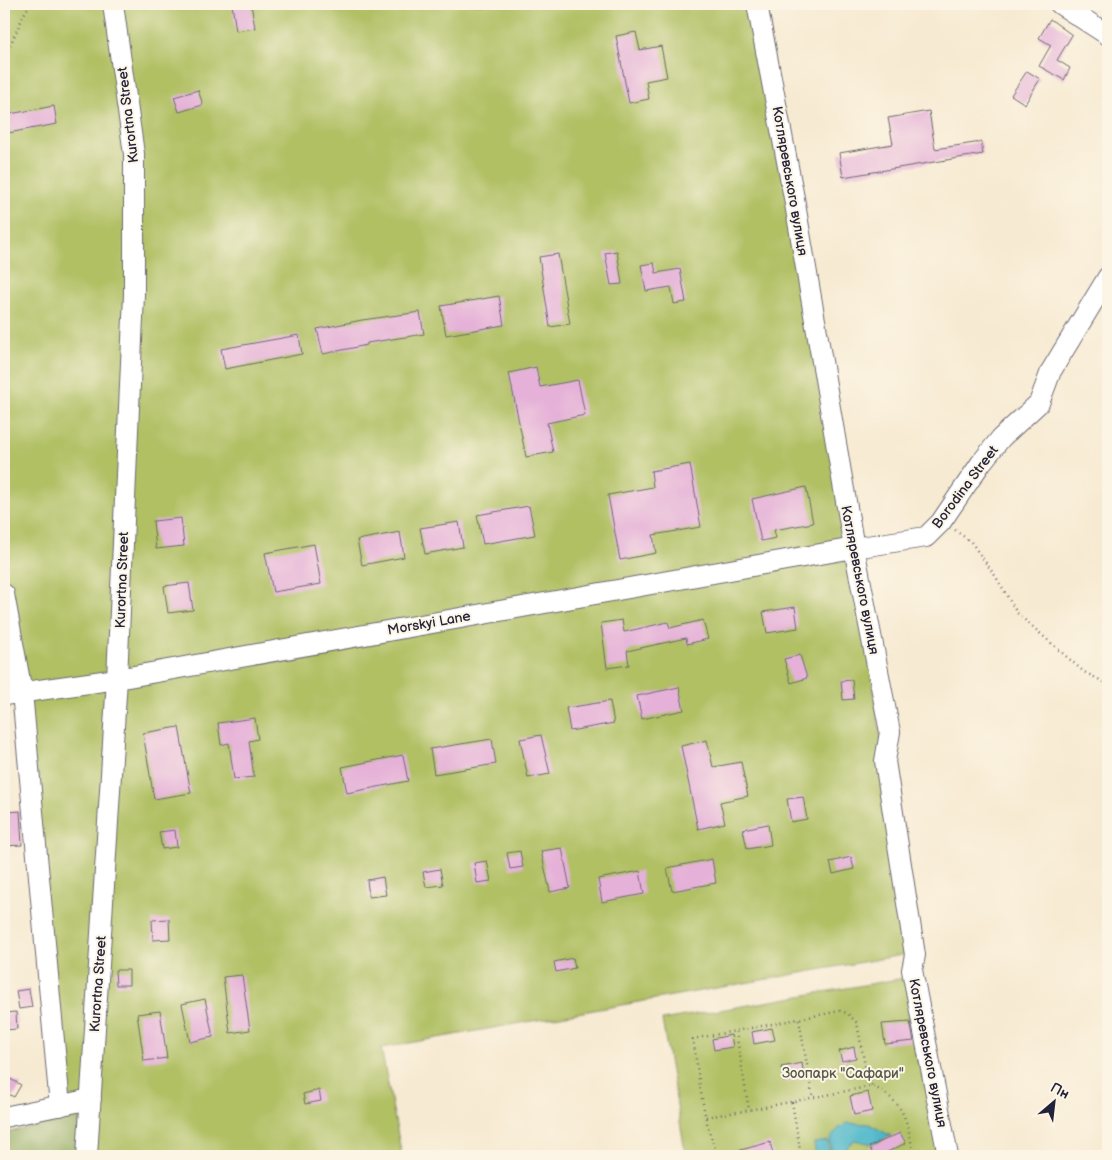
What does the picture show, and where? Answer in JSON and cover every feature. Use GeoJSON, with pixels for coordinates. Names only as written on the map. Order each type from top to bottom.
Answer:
{"type":"FeatureCollection","features":[{"type":"Feature","properties":{"kind":"street","name":"Kurortna Street"},"geometry":{"type":"LineString","coordinates":[[87,1156],[117,679],[134,295],[134,154],[113,4]]}},
{"type":"Feature","properties":{"kind":"street","name":"Котляревського вулиця"},"geometry":{"type":"LineString","coordinates":[[757,4],[796,208],[854,548],[890,732],[885,761],[915,954],[912,970],[948,1156]]}},
{"type":"Feature","properties":{"kind":"street"},"geometry":{"type":"LineString","coordinates":[[1060,4],[1108,35]]}},
{"type":"Feature","properties":{"kind":"street","name":"Borodina Street"},"geometry":{"type":"LineString","coordinates":[[854,548],[926,537],[941,522],[981,463],[1001,438],[1039,403],[1050,370],[1108,277]]}},
{"type":"Feature","properties":{"kind":"street","name":"Morskyi Lane"},"geometry":{"type":"LineString","coordinates":[[13,693],[117,679],[854,548]]}},
{"type":"Feature","properties":{"kind":"street"},"geometry":{"type":"LineString","coordinates":[[4,594],[13,693],[60,1106]]}},
{"type":"Feature","properties":{"kind":"street"},"geometry":{"type":"LineString","coordinates":[[4,1117],[91,1099]]}},
{"type":"Feature","properties":{"kind":"path"},"geometry":{"type":"LineString","coordinates":[[4,59],[26,10],[32,4]]}},
{"type":"Feature","properties":{"kind":"path"},"geometry":{"type":"LineString","coordinates":[[941,522],[971,542],[996,577],[1017,613],[1084,672],[1108,684]]}},
{"type":"Feature","properties":{"kind":"path"},"geometry":{"type":"LineString","coordinates":[[720,1156],[714,1144],[706,1117],[693,1040],[840,1011],[853,1017],[857,1023],[865,1066],[872,1086]]}},
{"type":"Feature","properties":{"kind":"path"},"geometry":{"type":"LineString","coordinates":[[799,1020],[813,1098]]}},
{"type":"Feature","properties":{"kind":"path"},"geometry":{"type":"LineString","coordinates":[[736,1032],[749,1110]]}},
{"type":"Feature","properties":{"kind":"path"},"geometry":{"type":"LineString","coordinates":[[706,1117],[872,1086],[885,1092],[903,1113],[914,1156]]}},
{"type":"Feature","properties":{"kind":"path"},"geometry":{"type":"LineString","coordinates":[[792,1102],[801,1156]]}},
{"type":"Feature","properties":{"kind":"green space"},"geometry":{"type":"Polygon","coordinates":[[[4,4],[757,4],[853,550],[913,953],[381,1048],[402,1156],[92,1156],[90,1098],[62,1104],[4,589],[4,39],[6,38],[4,31],[4,4]]]}},
{"type":"Feature","properties":{"kind":"green space","name":"Зоопарк \"Сафари\""},"geometry":{"type":"Polygon","coordinates":[[[910,977],[941,1156],[686,1156],[662,1020],[910,977]]]}},
{"type":"Feature","properties":{"kind":"green space"},"geometry":{"type":"Polygon","coordinates":[[[81,1116],[79,1156],[4,1156],[4,1133],[81,1116]]]}},
{"type":"Feature","properties":{"kind":"water"},"geometry":{"type":"Polygon","coordinates":[[[848,1123],[869,1124],[891,1136],[873,1144],[854,1140],[844,1154],[832,1156],[830,1139],[839,1128],[848,1123]]]}},
{"type":"Feature","properties":{"kind":"water"},"geometry":{"type":"Polygon","coordinates":[[[828,1141],[830,1156],[816,1156],[814,1143],[828,1141]]]}},
{"type":"Feature","properties":{"kind":"building"},"geometry":{"type":"Polygon","coordinates":[[[232,4],[251,4],[255,28],[236,31],[232,4]]]}},
{"type":"Feature","properties":{"kind":"building"},"geometry":{"type":"Polygon","coordinates":[[[1050,19],[1072,35],[1057,60],[1070,68],[1064,80],[1039,66],[1051,45],[1039,38],[1050,19]]]}},
{"type":"Feature","properties":{"kind":"building"},"geometry":{"type":"Polygon","coordinates":[[[636,32],[640,50],[661,46],[667,77],[646,81],[649,99],[629,103],[616,36],[636,32]]]}},
{"type":"Feature","properties":{"kind":"building"},"geometry":{"type":"Polygon","coordinates":[[[1027,71],[1040,79],[1025,104],[1011,95],[1027,71]]]}},
{"type":"Feature","properties":{"kind":"building"},"geometry":{"type":"Polygon","coordinates":[[[198,90],[203,105],[179,112],[174,97],[198,90]]]}},
{"type":"Feature","properties":{"kind":"building"},"geometry":{"type":"Polygon","coordinates":[[[54,106],[57,124],[8,133],[4,115],[54,106]]]}},
{"type":"Feature","properties":{"kind":"building"},"geometry":{"type":"Polygon","coordinates":[[[929,111],[935,149],[981,142],[983,154],[843,177],[839,153],[893,144],[888,118],[929,111]]]}},
{"type":"Feature","properties":{"kind":"building"},"geometry":{"type":"Polygon","coordinates":[[[617,251],[622,284],[611,285],[605,253],[617,251]]]}},
{"type":"Feature","properties":{"kind":"building"},"geometry":{"type":"Polygon","coordinates":[[[558,254],[570,324],[550,327],[539,257],[558,254]]]}},
{"type":"Feature","properties":{"kind":"building"},"geometry":{"type":"Polygon","coordinates":[[[654,263],[656,273],[680,269],[686,302],[674,304],[671,287],[646,291],[641,265],[654,263]]]}},
{"type":"Feature","properties":{"kind":"building"},"geometry":{"type":"Polygon","coordinates":[[[499,296],[504,325],[446,335],[441,306],[499,296]]]}},
{"type":"Feature","properties":{"kind":"building"},"geometry":{"type":"Polygon","coordinates":[[[420,312],[424,334],[367,343],[367,345],[323,354],[317,329],[362,320],[420,312]]]}},
{"type":"Feature","properties":{"kind":"building"},"geometry":{"type":"Polygon","coordinates":[[[299,335],[302,354],[225,369],[221,349],[299,335]]]}},
{"type":"Feature","properties":{"kind":"building"},"geometry":{"type":"Polygon","coordinates":[[[536,367],[540,387],[578,380],[585,415],[547,423],[553,452],[526,457],[509,373],[536,367]]]}},
{"type":"Feature","properties":{"kind":"building"},"geometry":{"type":"Polygon","coordinates":[[[690,464],[701,527],[653,535],[656,553],[620,560],[608,495],[653,487],[651,471],[690,464]]]}},
{"type":"Feature","properties":{"kind":"building"},"geometry":{"type":"Polygon","coordinates":[[[806,487],[813,523],[774,530],[776,538],[761,541],[752,499],[806,487]]]}},
{"type":"Feature","properties":{"kind":"building"},"geometry":{"type":"Polygon","coordinates":[[[529,506],[535,535],[483,544],[477,515],[529,506]]]}},
{"type":"Feature","properties":{"kind":"building"},"geometry":{"type":"Polygon","coordinates":[[[181,518],[184,546],[156,549],[153,521],[181,518]]]}},
{"type":"Feature","properties":{"kind":"building"},"geometry":{"type":"Polygon","coordinates":[[[459,522],[463,547],[425,554],[420,528],[459,522]]]}},
{"type":"Feature","properties":{"kind":"building"},"geometry":{"type":"Polygon","coordinates":[[[400,532],[404,557],[362,565],[357,540],[400,532]]]}},
{"type":"Feature","properties":{"kind":"building"},"geometry":{"type":"Polygon","coordinates":[[[314,544],[321,584],[273,592],[265,553],[314,544]]]}},
{"type":"Feature","properties":{"kind":"building"},"geometry":{"type":"Polygon","coordinates":[[[189,583],[193,610],[168,613],[164,586],[189,583]]]}},
{"type":"Feature","properties":{"kind":"building"},"geometry":{"type":"Polygon","coordinates":[[[795,607],[798,628],[767,633],[763,612],[795,607]]]}},
{"type":"Feature","properties":{"kind":"building"},"geometry":{"type":"Polygon","coordinates":[[[622,620],[624,632],[668,622],[670,628],[703,620],[708,639],[687,644],[686,638],[627,651],[629,665],[607,668],[601,623],[622,620]]]}},
{"type":"Feature","properties":{"kind":"building"},"geometry":{"type":"Polygon","coordinates":[[[800,655],[807,678],[791,683],[784,659],[800,655]]]}},
{"type":"Feature","properties":{"kind":"building"},"geometry":{"type":"Polygon","coordinates":[[[852,680],[854,699],[843,700],[841,681],[852,680]]]}},
{"type":"Feature","properties":{"kind":"building"},"geometry":{"type":"Polygon","coordinates":[[[679,687],[684,710],[642,719],[637,696],[679,687]]]}},
{"type":"Feature","properties":{"kind":"building"},"geometry":{"type":"Polygon","coordinates":[[[610,701],[614,723],[570,731],[566,708],[610,701]]]}},
{"type":"Feature","properties":{"kind":"building"},"geometry":{"type":"Polygon","coordinates":[[[255,718],[258,739],[249,741],[254,777],[234,779],[229,743],[221,745],[218,723],[255,718]]]}},
{"type":"Feature","properties":{"kind":"building"},"geometry":{"type":"Polygon","coordinates":[[[179,727],[191,793],[154,799],[143,733],[179,727]]]}},
{"type":"Feature","properties":{"kind":"building"},"geometry":{"type":"Polygon","coordinates":[[[541,735],[550,774],[528,778],[520,739],[541,735]]]}},
{"type":"Feature","properties":{"kind":"building"},"geometry":{"type":"Polygon","coordinates":[[[492,739],[496,764],[434,774],[430,749],[492,739]]]}},
{"type":"Feature","properties":{"kind":"building"},"geometry":{"type":"Polygon","coordinates":[[[707,740],[713,767],[741,762],[748,796],[720,802],[725,823],[698,829],[681,746],[707,740]]]}},
{"type":"Feature","properties":{"kind":"building"},"geometry":{"type":"Polygon","coordinates":[[[403,755],[408,781],[347,793],[342,767],[403,755]]]}},
{"type":"Feature","properties":{"kind":"building"},"geometry":{"type":"Polygon","coordinates":[[[803,797],[807,819],[791,822],[787,799],[803,797]]]}},
{"type":"Feature","properties":{"kind":"building"},"geometry":{"type":"Polygon","coordinates":[[[20,811],[22,845],[4,846],[4,833],[9,833],[7,812],[20,811]]]}},
{"type":"Feature","properties":{"kind":"building"},"geometry":{"type":"Polygon","coordinates":[[[768,824],[771,845],[747,849],[743,829],[768,824]]]}},
{"type":"Feature","properties":{"kind":"building"},"geometry":{"type":"Polygon","coordinates":[[[175,830],[177,847],[162,849],[159,832],[175,830]]]}},
{"type":"Feature","properties":{"kind":"building"},"geometry":{"type":"Polygon","coordinates":[[[562,848],[570,888],[550,892],[541,851],[562,848]]]}},
{"type":"Feature","properties":{"kind":"building"},"geometry":{"type":"Polygon","coordinates":[[[520,851],[523,867],[510,869],[507,853],[520,851]]]}},
{"type":"Feature","properties":{"kind":"building"},"geometry":{"type":"Polygon","coordinates":[[[851,857],[854,869],[833,874],[830,862],[851,857]]]}},
{"type":"Feature","properties":{"kind":"building"},"geometry":{"type":"Polygon","coordinates":[[[712,859],[716,883],[672,891],[667,868],[712,859]]]}},
{"type":"Feature","properties":{"kind":"building"},"geometry":{"type":"Polygon","coordinates":[[[487,861],[491,881],[477,883],[474,863],[487,861]]]}},
{"type":"Feature","properties":{"kind":"building"},"geometry":{"type":"Polygon","coordinates":[[[440,869],[443,885],[426,887],[423,872],[440,869]]]}},
{"type":"Feature","properties":{"kind":"building"},"geometry":{"type":"Polygon","coordinates":[[[640,871],[644,894],[602,902],[598,879],[640,871]]]}},
{"type":"Feature","properties":{"kind":"building"},"geometry":{"type":"Polygon","coordinates":[[[383,877],[386,895],[369,897],[367,880],[383,877]]]}},
{"type":"Feature","properties":{"kind":"building"},"geometry":{"type":"Polygon","coordinates":[[[169,919],[170,939],[153,940],[152,920],[169,919]]]}},
{"type":"Feature","properties":{"kind":"building"},"geometry":{"type":"Polygon","coordinates":[[[573,958],[575,968],[556,972],[554,962],[573,958]]]}},
{"type":"Feature","properties":{"kind":"building"},"geometry":{"type":"Polygon","coordinates":[[[115,970],[129,970],[129,985],[116,985],[115,970]]]}},
{"type":"Feature","properties":{"kind":"building"},"geometry":{"type":"Polygon","coordinates":[[[242,975],[250,1030],[230,1033],[223,977],[242,975]]]}},
{"type":"Feature","properties":{"kind":"building"},"geometry":{"type":"Polygon","coordinates":[[[29,989],[32,1007],[19,1009],[16,991],[29,989]]]}},
{"type":"Feature","properties":{"kind":"building"},"geometry":{"type":"Polygon","coordinates":[[[205,999],[213,1037],[190,1042],[182,1004],[205,999]]]}},
{"type":"Feature","properties":{"kind":"building"},"geometry":{"type":"Polygon","coordinates":[[[160,1011],[167,1058],[144,1061],[137,1014],[160,1011]]]}},
{"type":"Feature","properties":{"kind":"building"},"geometry":{"type":"Polygon","coordinates":[[[16,1012],[17,1029],[4,1030],[4,1013],[16,1012]]]}},
{"type":"Feature","properties":{"kind":"building"},"geometry":{"type":"Polygon","coordinates":[[[910,1022],[914,1041],[885,1044],[882,1024],[910,1022]]]}},
{"type":"Feature","properties":{"kind":"building"},"geometry":{"type":"Polygon","coordinates":[[[772,1028],[775,1040],[754,1044],[752,1032],[772,1028]]]}},
{"type":"Feature","properties":{"kind":"building"},"geometry":{"type":"Polygon","coordinates":[[[731,1035],[733,1047],[714,1050],[712,1039],[731,1035]]]}},
{"type":"Feature","properties":{"kind":"building"},"geometry":{"type":"Polygon","coordinates":[[[854,1047],[856,1058],[842,1061],[839,1051],[854,1047]]]}},
{"type":"Feature","properties":{"kind":"building"},"geometry":{"type":"Polygon","coordinates":[[[802,1063],[804,1078],[784,1082],[781,1067],[802,1063]]]}},
{"type":"Feature","properties":{"kind":"building"},"geometry":{"type":"Polygon","coordinates":[[[7,1077],[21,1085],[14,1097],[4,1092],[4,1083],[7,1077]]]}},
{"type":"Feature","properties":{"kind":"building"},"geometry":{"type":"Polygon","coordinates":[[[319,1090],[321,1101],[305,1104],[303,1094],[319,1090]]]}},
{"type":"Feature","properties":{"kind":"building"},"geometry":{"type":"Polygon","coordinates":[[[868,1092],[872,1111],[854,1115],[850,1096],[868,1092]]]}},
{"type":"Feature","properties":{"kind":"building"},"geometry":{"type":"Polygon","coordinates":[[[900,1133],[906,1143],[879,1156],[874,1156],[869,1147],[900,1133]]]}},
{"type":"Feature","properties":{"kind":"building"},"geometry":{"type":"Polygon","coordinates":[[[770,1142],[773,1154],[765,1156],[731,1156],[730,1153],[770,1142]]]}}]}
